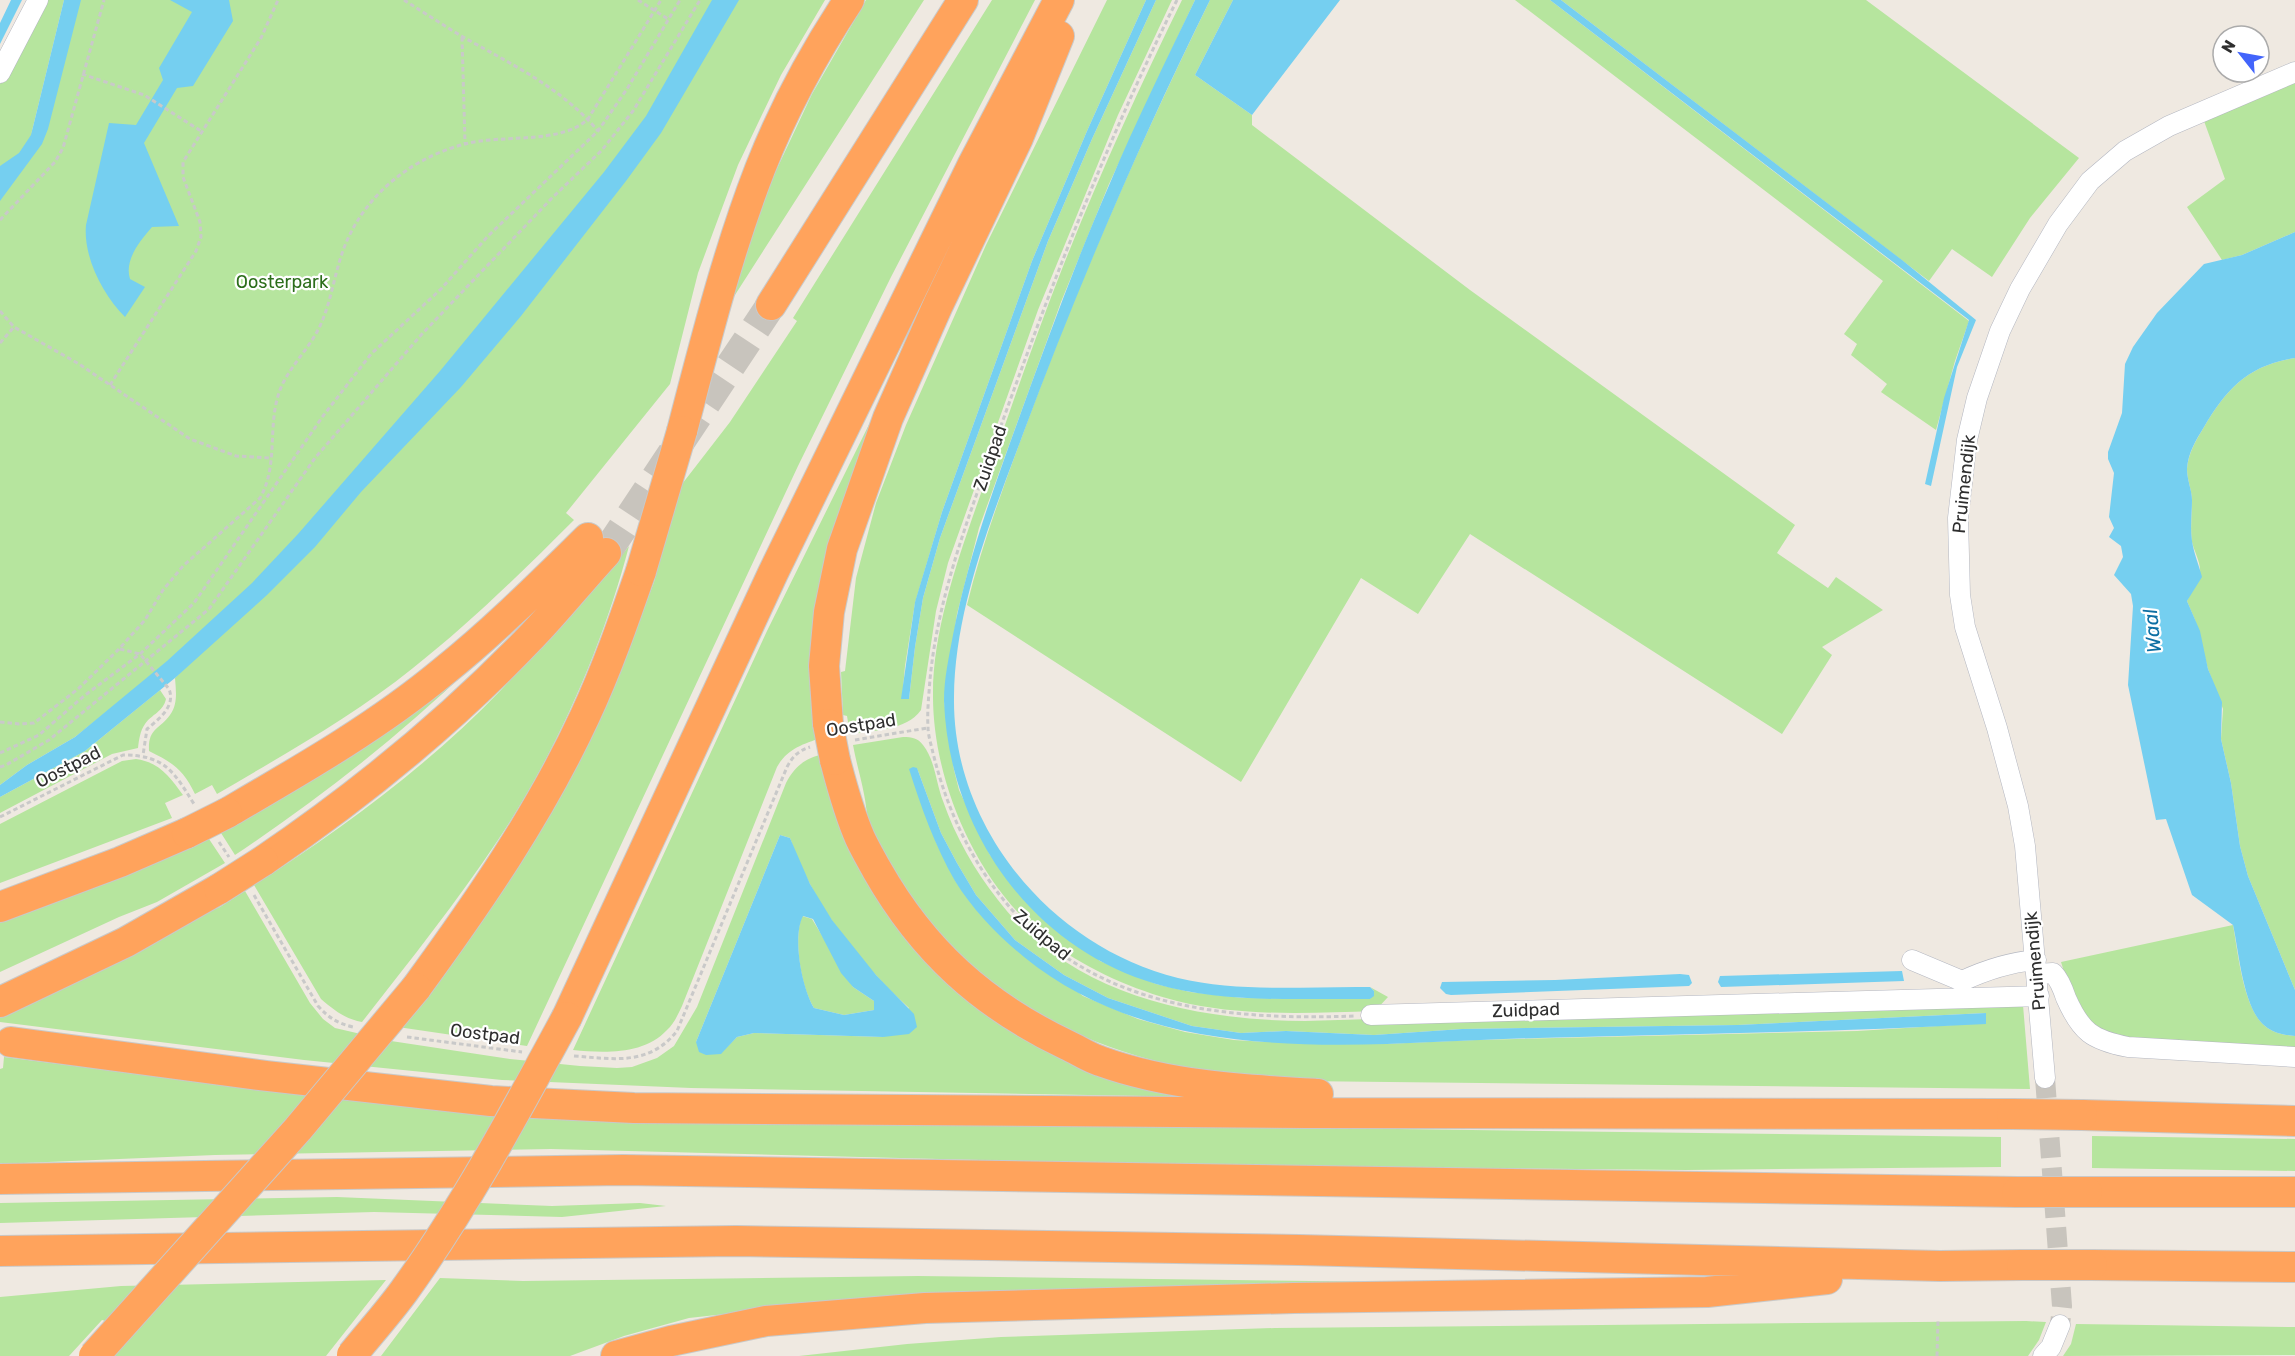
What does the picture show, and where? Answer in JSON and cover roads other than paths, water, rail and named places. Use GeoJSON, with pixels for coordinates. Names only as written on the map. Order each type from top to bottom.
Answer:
{"type":"FeatureCollection","features":[{"type":"Feature","properties":{"kind":"highway"},"geometry":{"type":"LineString","coordinates":[[94,1356],[298,1129],[416,988],[466,919],[528,823],[585,716],[616,642],[641,571],[682,431],[723,277],[760,168],[787,109],[829,30],[849,0]]}},
{"type":"Feature","properties":{"kind":"highway"},"geometry":{"type":"LineString","coordinates":[[771,305],[963,0]]}},
{"type":"Feature","properties":{"kind":"highway"},"geometry":{"type":"LineString","coordinates":[[352,1356],[402,1293],[443,1233],[501,1139],[567,1017],[789,541],[972,166],[1059,0]]}},
{"type":"Feature","properties":{"kind":"highway"},"geometry":{"type":"LineString","coordinates":[[1074,0],[1018,138],[938,305],[888,418],[842,549],[829,612],[824,666],[830,743],[846,801],[861,840],[892,895],[914,927],[945,963],[996,1005],[1036,1029],[1099,1061],[1158,1077],[1252,1091],[1346,1096],[1437,1113]]}},
{"type":"Feature","properties":{"kind":"highway"},"geometry":{"type":"LineString","coordinates":[[0,907],[120,862],[206,822],[280,783],[364,729],[443,672],[520,605],[597,545],[532,635],[462,704],[353,796],[239,872],[126,942],[2,1001]]}},
{"type":"Feature","properties":{"kind":"highway"},"geometry":{"type":"LineString","coordinates":[[10,1042],[267,1076],[491,1101],[658,1108],[1308,1113],[2012,1114],[2295,1121]]}},
{"type":"Feature","properties":{"kind":"highway"},"geometry":{"type":"LineString","coordinates":[[0,1179],[623,1170],[2017,1192],[2295,1192]]}},
{"type":"Feature","properties":{"kind":"highway"},"geometry":{"type":"LineString","coordinates":[[0,1251],[736,1241],[1287,1250],[1940,1266],[2295,1267]]}},
{"type":"Feature","properties":{"kind":"highway"},"geometry":{"type":"LineString","coordinates":[[616,1356],[671,1341],[766,1321],[925,1308],[1294,1298],[1707,1292],[1940,1266]]}},
{"type":"Feature","properties":{"kind":"street"},"geometry":{"type":"LineString","coordinates":[[0,73],[38,0]]}},
{"type":"Feature","properties":{"kind":"street","name":"Pruimendijk"},"geometry":{"type":"LineString","coordinates":[[2044,1078],[2025,846],[2018,806],[1997,728],[1965,627],[1960,595],[1958,518],[1967,440],[1977,398],[2000,331],[2020,289],[2058,224],[2090,181],[2125,151],[2169,126],[2295,72]]}},
{"type":"Feature","properties":{"kind":"street"},"geometry":{"type":"LineString","coordinates":[[1912,960],[1962,981],[1990,968],[2016,961],[2053,973],[2074,1016],[2084,1029],[2094,1038],[2110,1043],[2128,1047],[2295,1057]]}},
{"type":"Feature","properties":{"kind":"street"},"geometry":{"type":"LineString","coordinates":[[1915,999],[1931,968]]}},
{"type":"Feature","properties":{"kind":"street","name":"Zuidpad"},"geometry":{"type":"LineString","coordinates":[[1371,1015],[2039,996]]}},
{"type":"Feature","properties":{"kind":"street"},"geometry":{"type":"LineString","coordinates":[[2043,1356],[2051,1347],[2060,1325]]}},
{"type":"Feature","properties":{"kind":"water"},"geometry":{"type":"Polygon","coordinates":[[[11,0],[22,0],[0,44],[0,23],[11,0]]]}},
{"type":"Feature","properties":{"kind":"water"},"geometry":{"type":"Polygon","coordinates":[[[64,0],[81,0],[48,129],[42,144],[0,201],[0,166],[19,153],[31,135],[64,0]]]}},
{"type":"Feature","properties":{"kind":"water"},"geometry":{"type":"Polygon","coordinates":[[[170,0],[229,0],[233,21],[193,86],[177,88],[144,143],[179,226],[152,227],[134,251],[129,265],[130,279],[145,287],[125,317],[109,298],[96,275],[88,250],[86,225],[109,123],[136,125],[163,80],[159,68],[192,12],[170,0]]]}},
{"type":"Feature","properties":{"kind":"water"},"geometry":{"type":"Polygon","coordinates":[[[712,0],[739,0],[661,133],[521,316],[461,387],[361,492],[315,547],[267,595],[175,678],[85,751],[0,797],[0,785],[27,765],[75,737],[167,661],[252,583],[298,534],[440,371],[604,172],[646,116],[712,0]]]}},
{"type":"Feature","properties":{"kind":"water"},"geometry":{"type":"Polygon","coordinates":[[[1146,0],[1156,0],[1048,241],[940,538],[923,598],[909,699],[901,699],[915,602],[942,512],[1032,261],[1146,0]]]}},
{"type":"Feature","properties":{"kind":"water"},"geometry":{"type":"Polygon","coordinates":[[[1195,0],[1210,0],[1159,107],[1088,269],[1023,434],[977,563],[961,629],[956,663],[954,697],[958,745],[970,792],[991,835],[1018,875],[1051,910],[1090,939],[1132,962],[1178,978],[1201,983],[1274,988],[1370,987],[1374,991],[1374,996],[1370,999],[1262,999],[1208,995],[1156,984],[1111,967],[1070,942],[1035,912],[1005,877],[980,837],[962,794],[949,749],[944,701],[947,668],[963,588],[983,521],[1082,250],[1130,137],[1195,0]]]}},
{"type":"Feature","properties":{"kind":"water"},"geometry":{"type":"Polygon","coordinates":[[[1233,0],[1340,0],[1252,115],[1195,75],[1233,0]]]}},
{"type":"Feature","properties":{"kind":"water"},"geometry":{"type":"Polygon","coordinates":[[[1550,0],[1561,0],[1902,260],[1976,320],[1957,367],[1931,486],[1925,484],[1944,398],[1969,320],[1550,0]]]}},
{"type":"Feature","properties":{"kind":"water","name":"Waal"},"geometry":{"type":"Polygon","coordinates":[[[2295,232],[2295,358],[2265,366],[2241,380],[2213,413],[2195,442],[2189,458],[2187,469],[2192,496],[2191,536],[2202,577],[2187,601],[2200,631],[2208,669],[2222,702],[2221,739],[2231,783],[2240,846],[2248,876],[2295,990],[2295,1036],[2272,1030],[2258,1018],[2247,994],[2233,925],[2192,895],[2166,819],[2156,820],[2128,685],[2133,606],[2131,594],[2114,575],[2123,557],[2121,546],[2109,537],[2114,528],[2109,517],[2114,473],[2108,459],[2108,452],[2122,413],[2125,364],[2133,347],[2157,313],[2204,264],[2242,255],[2295,232]]]}},
{"type":"Feature","properties":{"kind":"water"},"geometry":{"type":"Polygon","coordinates":[[[917,768],[941,833],[957,863],[976,895],[1015,940],[1064,975],[1108,998],[1192,1026],[1241,1033],[1286,1031],[1374,1035],[1462,1029],[1737,1025],[1986,1013],[1986,1024],[1338,1045],[1270,1042],[1204,1035],[1141,1019],[1080,994],[1024,957],[1005,940],[970,902],[948,868],[918,798],[909,769],[917,768]]]}},
{"type":"Feature","properties":{"kind":"water"},"geometry":{"type":"Polygon","coordinates":[[[780,835],[790,838],[810,884],[832,920],[876,975],[914,1014],[917,1027],[909,1034],[883,1037],[754,1033],[737,1037],[721,1054],[706,1055],[699,1052],[696,1042],[780,835]],[[803,916],[798,936],[798,949],[802,976],[814,1008],[844,1015],[874,1010],[874,1001],[853,987],[841,973],[813,919],[803,916]]]}},
{"type":"Feature","properties":{"kind":"water"},"geometry":{"type":"Polygon","coordinates":[[[1902,971],[1904,981],[1721,987],[1718,982],[1720,976],[1902,971]]]}},
{"type":"Feature","properties":{"kind":"water"},"geometry":{"type":"Polygon","coordinates":[[[1689,975],[1692,983],[1689,986],[1451,995],[1446,994],[1440,988],[1442,982],[1689,975]]]}},
{"type":"Feature","properties":{"kind":"tunnel"},"geometry":{"type":"LineString","coordinates":[[606,553],[771,305]]}},
{"type":"Feature","properties":{"kind":"tunnel"},"geometry":{"type":"LineString","coordinates":[[2045,1078],[2062,1306],[2060,1325]]}},
{"type":"Feature","properties":{"kind":"park label","name":"Oosterpark"},"geometry":{"type":"Point","coordinates":[282,282]}}]}
